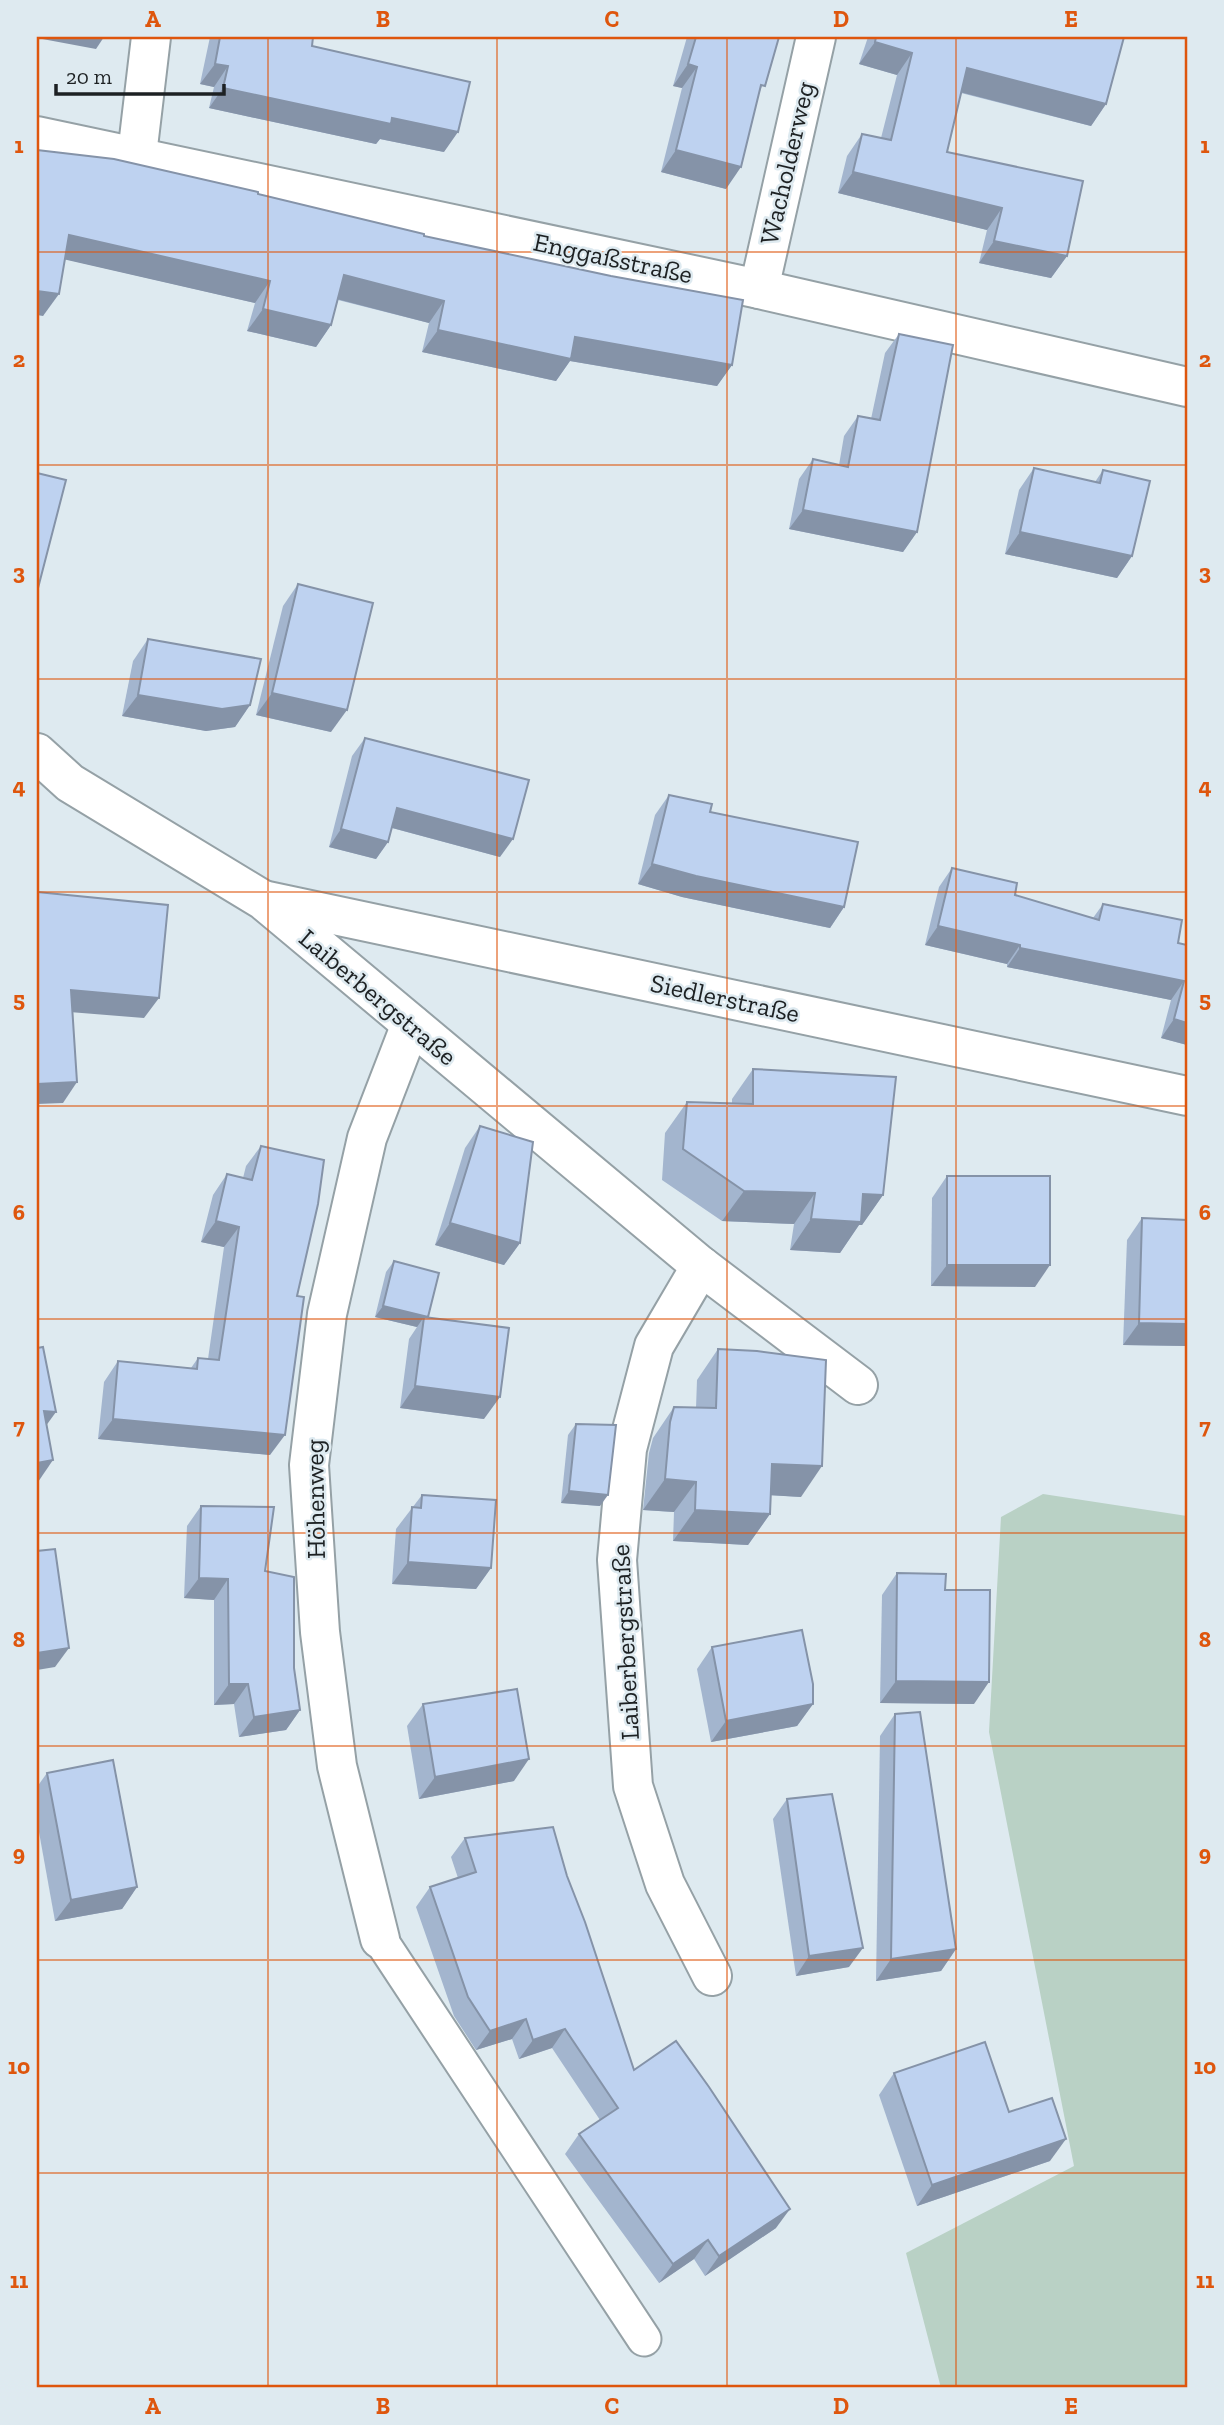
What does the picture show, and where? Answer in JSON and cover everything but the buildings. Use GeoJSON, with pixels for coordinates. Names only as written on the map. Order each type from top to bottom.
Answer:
{"type":"FeatureCollection","features":[{"type":"Feature","properties":{"kind":"street"},"geometry":{"type":"LineString","coordinates":[[137,155],[151,37]]}},
{"type":"Feature","properties":{"kind":"street","name":"Wacholderweg"},"geometry":{"type":"LineString","coordinates":[[759,289],[816,37]]}},
{"type":"Feature","properties":{"kind":"street","name":"Enggaßstraße"},"geometry":{"type":"LineString","coordinates":[[37,136],[137,155],[759,289],[1187,387]]}},
{"type":"Feature","properties":{"kind":"street","name":"Laiberbergstraße"},"geometry":{"type":"LineString","coordinates":[[37,753],[70,783],[263,900],[701,1266],[858,1385]]}},
{"type":"Feature","properties":{"kind":"street","name":"Siedlerstraße"},"geometry":{"type":"LineString","coordinates":[[263,900],[1187,1096]]}},
{"type":"Feature","properties":{"kind":"street","name":"Höhenweg"},"geometry":{"type":"LineString","coordinates":[[380,1939],[337,1766],[320,1632],[309,1465],[327,1314],[363,1152],[411,1024]]}},
{"type":"Feature","properties":{"kind":"street","name":"Laiberbergstraße"},"geometry":{"type":"LineString","coordinates":[[701,1266],[654,1346],[627,1449],[617,1560],[633,1786],[664,1884],[712,1976]]}},
{"type":"Feature","properties":{"kind":"lane"},"geometry":{"type":"LineString","coordinates":[[380,1939],[644,2339]]}},
{"type":"Feature","properties":{"kind":"green space"},"geometry":{"type":"Polygon","coordinates":[[[1043,1494],[1187,1516],[1187,2388],[941,2388],[906,2253],[1074,2166],[989,1732],[1001,1517],[1043,1494]]]}}]}
